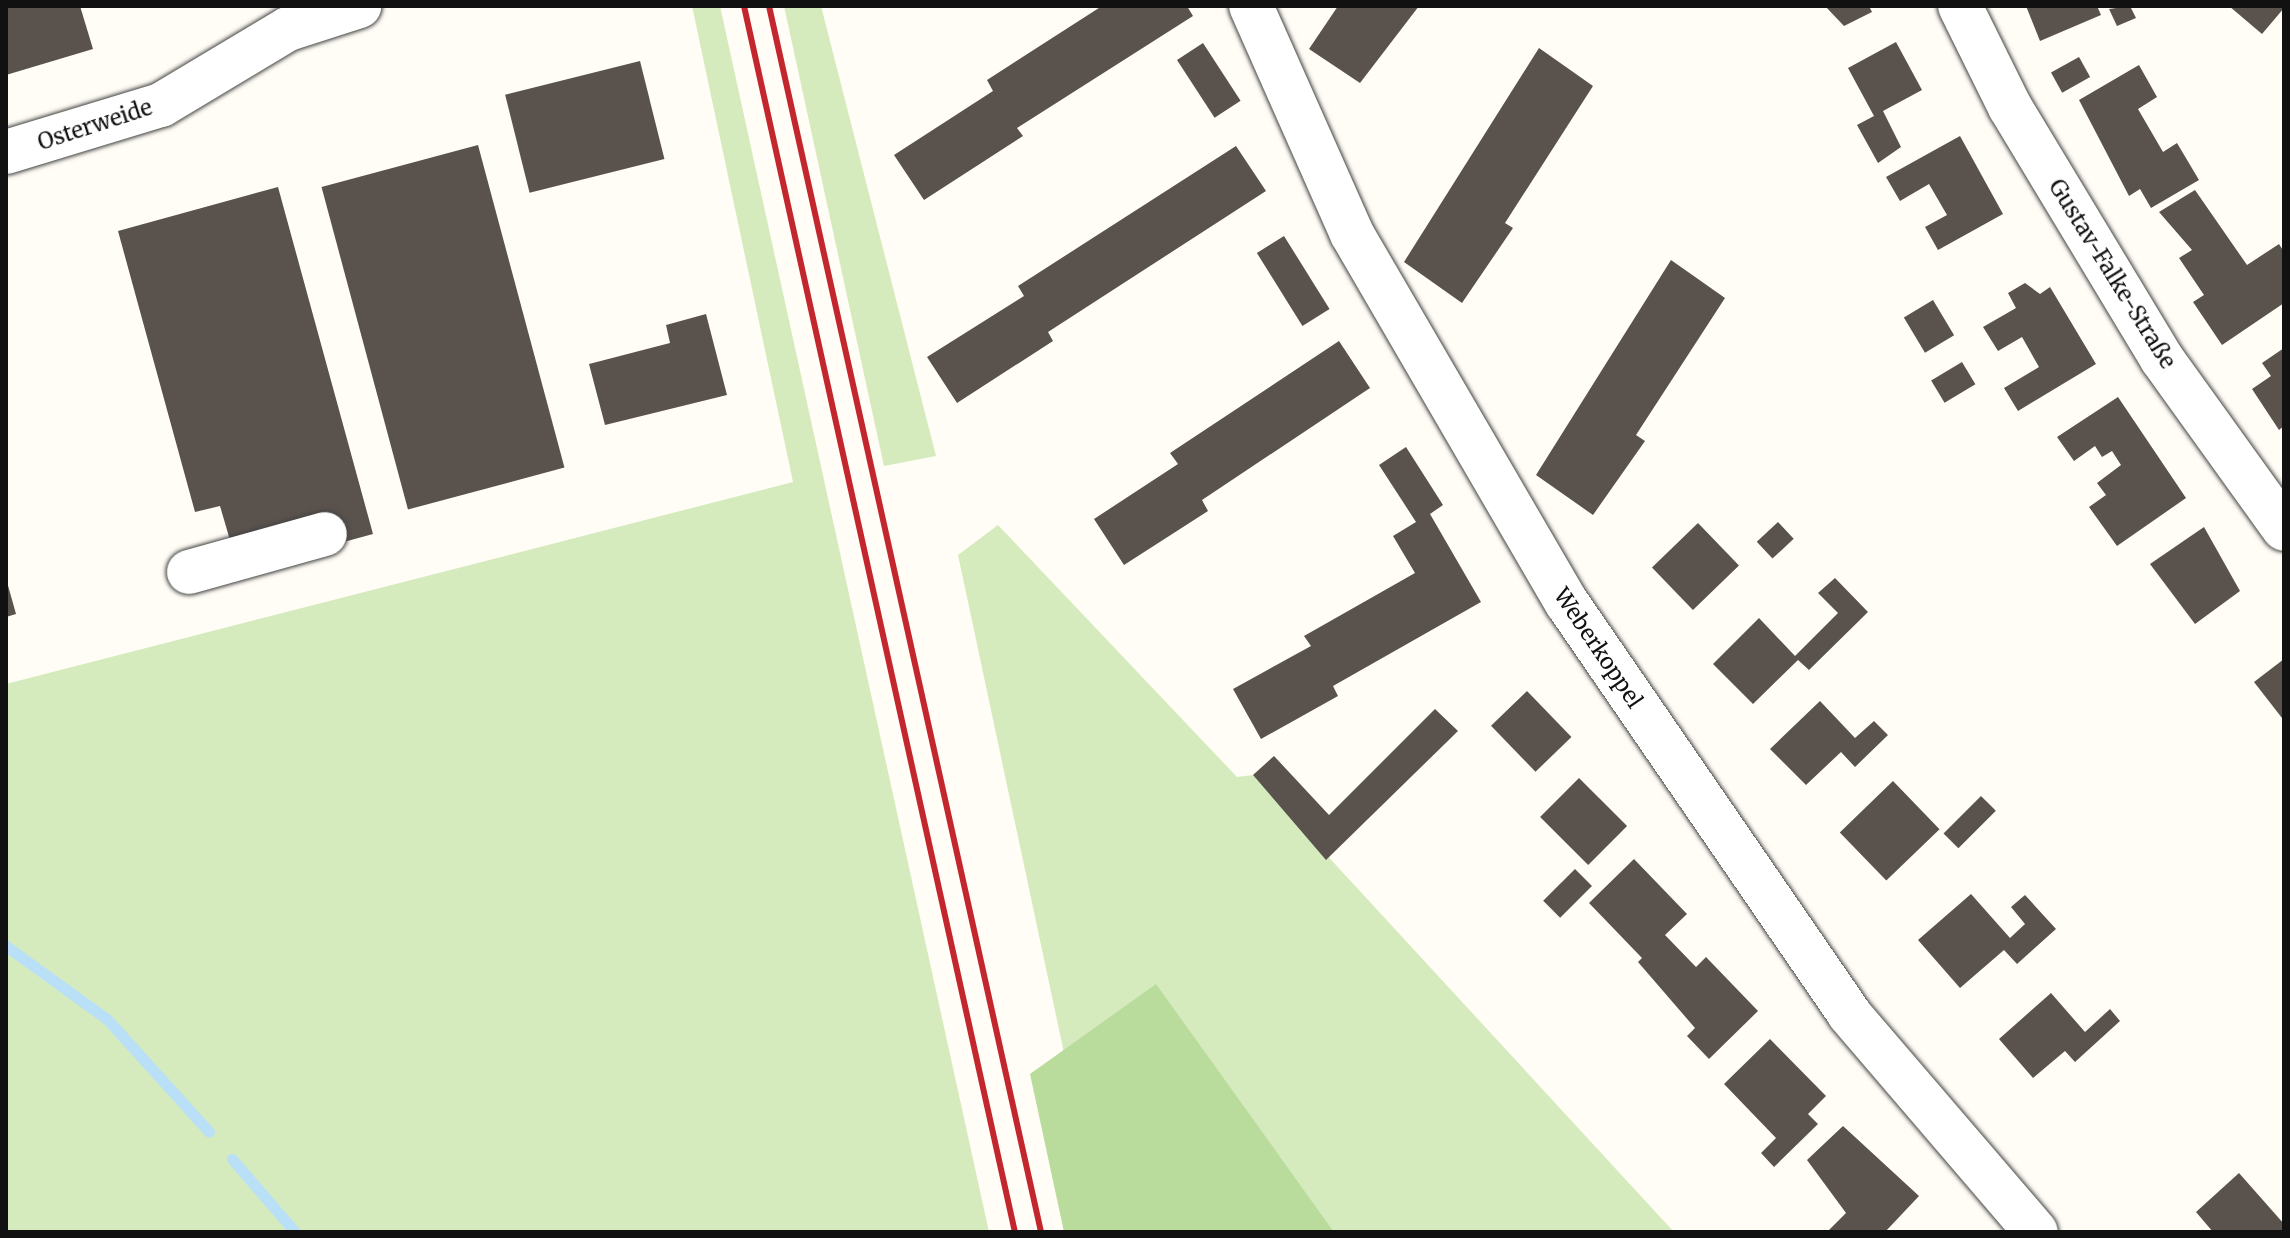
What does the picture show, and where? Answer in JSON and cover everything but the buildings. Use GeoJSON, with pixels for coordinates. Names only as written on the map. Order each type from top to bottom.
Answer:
{"type":"FeatureCollection","features":[{"type":"Feature","properties":{"kind":"street","name":"Osterweide"},"geometry":{"type":"LineString","coordinates":[[6,152],[161,105],[221,65],[288,29],[359,6]]}},
{"type":"Feature","properties":{"kind":"street","name":"Weberkoppel"},"geometry":{"type":"LineString","coordinates":[[1251,6],[1352,234],[1567,603],[1849,1014],[2036,1232]]}},
{"type":"Feature","properties":{"kind":"street","name":"Gustav-Falke-Straße"},"geometry":{"type":"LineString","coordinates":[[1960,6],[2010,107],[2162,359],[2284,529]]}},
{"type":"Feature","properties":{"kind":"street"},"geometry":{"type":"LineString","coordinates":[[189,572],[325,534]]}},
{"type":"Feature","properties":{"kind":"green space"},"geometry":{"type":"Polygon","coordinates":[[[692,6],[720,6],[989,1232],[6,1232],[6,684],[793,482],[692,6]]]}},
{"type":"Feature","properties":{"kind":"green space"},"geometry":{"type":"Polygon","coordinates":[[[784,6],[821,6],[936,456],[884,466],[784,6]]]}},
{"type":"Feature","properties":{"kind":"green space"},"geometry":{"type":"Polygon","coordinates":[[[998,525],[1237,777],[1253,775],[1674,1232],[1334,1232],[1156,985],[1064,1053],[958,555],[998,525]]]}},
{"type":"Feature","properties":{"kind":"green space"},"geometry":{"type":"Polygon","coordinates":[[[1156,984],[1334,1232],[1064,1232],[1030,1074],[1156,984]]]}},
{"type":"Feature","properties":{"kind":"waterway"},"geometry":{"type":"LineString","coordinates":[[6,946],[107,1019],[209,1132]]}},
{"type":"Feature","properties":{"kind":"waterway"},"geometry":{"type":"LineString","coordinates":[[232,1159],[295,1232]]}},
{"type":"Feature","properties":{"kind":"railway"},"geometry":{"type":"LineString","coordinates":[[744,6],[1015,1232]]}},
{"type":"Feature","properties":{"kind":"railway"},"geometry":{"type":"LineString","coordinates":[[769,6],[1041,1232]]}}]}
